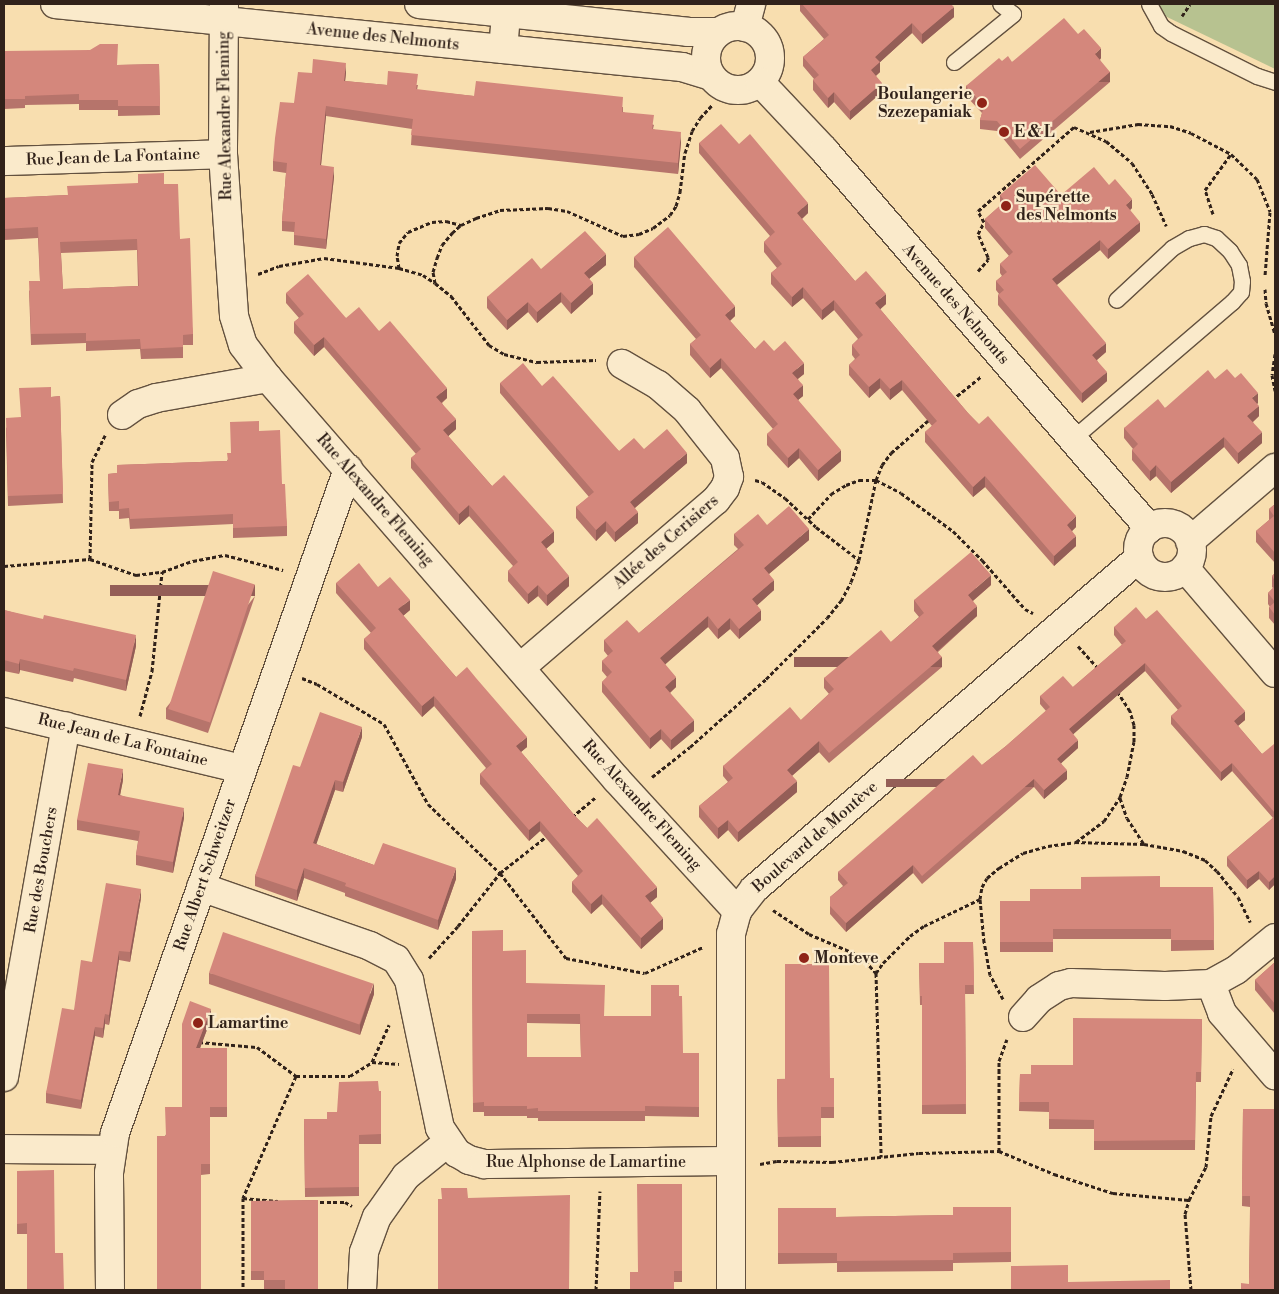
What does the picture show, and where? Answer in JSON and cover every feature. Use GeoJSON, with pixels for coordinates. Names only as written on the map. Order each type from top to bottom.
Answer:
{"type":"FeatureCollection","features":[{"type":"Feature","properties":{"kind":"street","name":"Avenue des Nelmonts"},"geometry":{"type":"LineString","coordinates":[[70,4],[224,12],[503,49],[682,67],[721,83],[751,88],[760,82],[824,150],[1150,528]]}},
{"type":"Feature","properties":{"kind":"street"},"geometry":{"type":"LineString","coordinates":[[419,4],[506,8],[688,32],[718,32]]}},
{"type":"Feature","properties":{"kind":"street"},"geometry":{"type":"LineString","coordinates":[[503,49],[506,8]]}},
{"type":"Feature","properties":{"kind":"street","name":"Rue Alexandre Fleming"},"geometry":{"type":"LineString","coordinates":[[224,12],[223,154],[232,285],[237,331],[252,359],[521,667],[617,780],[734,923]]}},
{"type":"Feature","properties":{"kind":"street"},"geometry":{"type":"LineString","coordinates":[[721,83],[706,57],[712,39],[718,32],[748,15],[762,37],[770,55],[766,74],[760,82]]}},
{"type":"Feature","properties":{"kind":"street","name":"Rue Jean de La Fontaine"},"geometry":{"type":"LineString","coordinates":[[4,161],[223,154]]}},
{"type":"Feature","properties":{"kind":"street","name":"Allée des Cerisiers"},"geometry":{"type":"LineString","coordinates":[[521,667],[716,500],[725,488],[729,477],[725,458],[674,396],[622,364]]}},
{"type":"Feature","properties":{"kind":"street"},"geometry":{"type":"LineString","coordinates":[[122,415],[138,404],[156,398],[268,378]]}},
{"type":"Feature","properties":{"kind":"street"},"geometry":{"type":"LineString","coordinates":[[1190,541],[1275,468]]}},
{"type":"Feature","properties":{"kind":"street","name":"Rue Albert Schweitzer"},"geometry":{"type":"LineString","coordinates":[[110,1290],[109,1172],[111,1150],[124,1108],[348,469]]}},
{"type":"Feature","properties":{"kind":"street"},"geometry":{"type":"LineString","coordinates":[[1165,523],[1181,528],[1190,541],[1192,555],[1185,568],[1179,574],[1163,577],[1148,572],[1139,558],[1139,541],[1150,528],[1165,523]]}},
{"type":"Feature","properties":{"kind":"street","name":"Boulevard de Montève"},"geometry":{"type":"LineString","coordinates":[[734,923],[754,889],[1139,558]]}},
{"type":"Feature","properties":{"kind":"street"},"geometry":{"type":"LineString","coordinates":[[1185,568],[1275,673]]}},
{"type":"Feature","properties":{"kind":"street","name":"Rue Jean de La Fontaine"},"geometry":{"type":"LineString","coordinates":[[4,712],[242,769]]}},
{"type":"Feature","properties":{"kind":"street","name":"Rue des Bouchers"},"geometry":{"type":"LineString","coordinates":[[4,1077],[10,1014],[66,726]]}},
{"type":"Feature","properties":{"kind":"street","name":"Rue Alphonse de Lamartine"},"geometry":{"type":"LineString","coordinates":[[201,888],[386,952],[396,959],[409,980],[440,1128],[457,1153],[484,1164],[600,1163],[731,1172]]}},
{"type":"Feature","properties":{"kind":"street"},"geometry":{"type":"LineString","coordinates":[[731,1290],[734,923]]}},
{"type":"Feature","properties":{"kind":"street"},"geometry":{"type":"LineString","coordinates":[[1023,1017],[1039,999],[1059,986],[1071,983],[1165,986],[1211,984],[1226,977],[1269,943]]}},
{"type":"Feature","properties":{"kind":"street"},"geometry":{"type":"LineString","coordinates":[[1211,984],[1222,1013],[1275,1076]]}},
{"type":"Feature","properties":{"kind":"street"},"geometry":{"type":"LineString","coordinates":[[362,1290],[364,1252],[377,1217],[406,1176],[448,1142]]}},
{"type":"Feature","properties":{"kind":"street"},"geometry":{"type":"LineString","coordinates":[[4,1148],[111,1150]]}},
{"type":"Feature","properties":{"kind":"lane"},"geometry":{"type":"LineString","coordinates":[[954,62],[1013,14],[1000,4]]}},
{"type":"Feature","properties":{"kind":"lane"},"geometry":{"type":"LineString","coordinates":[[1149,4],[1161,26],[1171,33],[1257,76],[1275,82]]}},
{"type":"Feature","properties":{"kind":"lane"},"geometry":{"type":"LineString","coordinates":[[1072,439],[1241,292],[1242,281],[1239,265],[1230,251],[1216,238],[1204,234],[1189,238],[1172,248],[1116,300]]}},
{"type":"Feature","properties":{"kind":"path"},"geometry":{"type":"LineString","coordinates":[[435,283],[433,272],[442,245],[461,225],[500,210],[541,208],[567,211],[622,236],[639,234],[653,228],[670,215],[676,206],[680,192],[685,153],[692,131],[700,118],[713,104],[721,83]]}},
{"type":"Feature","properties":{"kind":"path"},"geometry":{"type":"LineString","coordinates":[[1089,132],[1138,124],[1170,126],[1191,133],[1231,154],[1257,179],[1270,212],[1264,279]]}},
{"type":"Feature","properties":{"kind":"path"},"geometry":{"type":"LineString","coordinates":[[978,271],[988,260],[988,257],[978,234],[984,222],[978,211],[1074,127],[1089,132],[1120,151],[1132,162],[1165,220],[1172,248]]}},
{"type":"Feature","properties":{"kind":"path"},"geometry":{"type":"LineString","coordinates":[[1204,234],[1213,214],[1205,190],[1231,154]]}},
{"type":"Feature","properties":{"kind":"path"},"geometry":{"type":"LineString","coordinates":[[399,268],[397,256],[399,243],[408,232],[432,222],[446,221],[461,225]]}},
{"type":"Feature","properties":{"kind":"path"},"geometry":{"type":"LineString","coordinates":[[232,285],[279,266],[304,260],[324,258],[399,268],[423,275],[451,296],[489,345],[504,354],[537,362],[599,360],[622,364]]}},
{"type":"Feature","properties":{"kind":"path"},"geometry":{"type":"LineString","coordinates":[[1265,287],[1266,303],[1275,334]]}},
{"type":"Feature","properties":{"kind":"path"},"geometry":{"type":"LineString","coordinates":[[1275,354],[1272,375],[1275,391]]}},
{"type":"Feature","properties":{"kind":"path"},"geometry":{"type":"LineString","coordinates":[[948,403],[977,378],[1008,365]]}},
{"type":"Feature","properties":{"kind":"path"},"geometry":{"type":"LineString","coordinates":[[90,559],[92,462],[99,445],[122,415]]}},
{"type":"Feature","properties":{"kind":"path"},"geometry":{"type":"LineString","coordinates":[[565,822],[617,780],[648,781],[690,747],[766,679],[836,606],[851,582],[859,560],[876,480],[882,466],[891,453],[934,415]]}},
{"type":"Feature","properties":{"kind":"path"},"geometry":{"type":"LineString","coordinates":[[729,477],[745,477],[762,482],[786,498],[808,519],[859,560]]}},
{"type":"Feature","properties":{"kind":"path"},"geometry":{"type":"LineString","coordinates":[[808,519],[831,494],[846,484],[859,480],[876,480],[901,493],[952,531],[982,560],[1025,610],[1034,613],[1040,611]]}},
{"type":"Feature","properties":{"kind":"path"},"geometry":{"type":"LineString","coordinates":[[4,566],[90,559],[136,575],[162,572],[193,561],[225,555],[309,578]]}},
{"type":"Feature","properties":{"kind":"path"},"geometry":{"type":"LineString","coordinates":[[133,742],[152,671],[162,572]]}},
{"type":"Feature","properties":{"kind":"path"},"geometry":{"type":"LineString","coordinates":[[1073,640],[1100,670]]}},
{"type":"Feature","properties":{"kind":"path"},"geometry":{"type":"LineString","coordinates":[[278,668],[317,684],[384,724],[428,804],[500,873],[566,958],[645,973],[734,923]]}},
{"type":"Feature","properties":{"kind":"path"},"geometry":{"type":"LineString","coordinates":[[1076,842],[1104,821],[1120,797],[1131,760],[1134,725],[1130,711],[1112,684]]}},
{"type":"Feature","properties":{"kind":"path"},"geometry":{"type":"LineString","coordinates":[[1120,797],[1127,818],[1144,844]]}},
{"type":"Feature","properties":{"kind":"path"},"geometry":{"type":"LineString","coordinates":[[409,980],[458,926],[500,873],[551,834]]}},
{"type":"Feature","properties":{"kind":"path"},"geometry":{"type":"LineString","coordinates":[[999,1151],[999,1061],[1005,1042],[1023,1017],[1000,997],[990,975],[980,899],[982,888],[987,878],[1011,860],[1048,846],[1076,842],[1144,844],[1182,851],[1205,860],[1229,884],[1269,943]]}},
{"type":"Feature","properties":{"kind":"path"},"geometry":{"type":"LineString","coordinates":[[754,889],[769,908],[809,934],[856,953],[870,964],[876,973],[878,982],[881,1157]]}},
{"type":"Feature","properties":{"kind":"path"},"geometry":{"type":"LineString","coordinates":[[876,973],[882,963],[910,936],[924,926],[980,899]]}},
{"type":"Feature","properties":{"kind":"path"},"geometry":{"type":"LineString","coordinates":[[194,1042],[257,1047],[296,1076],[350,1076],[372,1062],[391,1021]]}},
{"type":"Feature","properties":{"kind":"path"},"geometry":{"type":"LineString","coordinates":[[1191,1290],[1185,1214],[1189,1200],[1206,1167],[1211,1116],[1228,1077],[1248,1046]]}},
{"type":"Feature","properties":{"kind":"path"},"geometry":{"type":"LineString","coordinates":[[372,1062],[427,1066]]}},
{"type":"Feature","properties":{"kind":"path"},"geometry":{"type":"LineString","coordinates":[[243,1290],[243,1198],[296,1076]]}},
{"type":"Feature","properties":{"kind":"path"},"geometry":{"type":"LineString","coordinates":[[731,1172],[746,1175],[761,1163],[777,1161],[832,1162],[919,1153],[999,1151],[1054,1174],[1114,1193],[1189,1200]]}},
{"type":"Feature","properties":{"kind":"path"},"geometry":{"type":"LineString","coordinates":[[596,1290],[600,1163]]}},
{"type":"Feature","properties":{"kind":"path"},"geometry":{"type":"LineString","coordinates":[[243,1198],[283,1201]]}},
{"type":"Feature","properties":{"kind":"path"},"geometry":{"type":"LineString","coordinates":[[310,1202],[345,1202],[377,1217]]}},
{"type":"Feature","properties":{"kind":"green space"},"geometry":{"type":"Polygon","coordinates":[[[1140,4],[1275,4],[1275,69],[1140,4]]]}},
{"type":"Feature","properties":{"kind":"building"},"geometry":{"type":"Polygon","coordinates":[[[802,4],[951,4],[954,7],[922,34],[912,23],[875,57],[880,62],[871,70],[882,83],[850,111],[834,92],[828,98],[813,80],[819,75],[803,57],[829,35],[802,4]]]}},
{"type":"Feature","properties":{"kind":"building"},"geometry":{"type":"Polygon","coordinates":[[[1064,18],[1078,34],[1084,29],[1101,48],[1095,54],[1110,72],[1020,149],[997,121],[980,120],[984,106],[966,86],[999,58],[1002,61],[1008,56],[1012,62],[1064,18]]]}},
{"type":"Feature","properties":{"kind":"building"},"geometry":{"type":"Polygon","coordinates":[[[100,44],[118,44],[117,65],[159,64],[160,106],[118,106],[118,100],[79,100],[79,94],[25,96],[25,99],[4,99],[4,51],[90,50],[100,44]]]}},
{"type":"Feature","properties":{"kind":"building"},"geometry":{"type":"Polygon","coordinates":[[[313,59],[346,63],[344,81],[387,85],[388,71],[418,74],[416,89],[474,96],[476,81],[623,97],[622,112],[654,115],[652,129],[681,132],[678,163],[411,135],[413,119],[326,106],[320,165],[334,167],[326,239],[294,235],[295,222],[282,221],[287,163],[273,161],[275,138],[280,102],[294,103],[298,72],[312,73],[313,59]]]}},
{"type":"Feature","properties":{"kind":"building"},"geometry":{"type":"Polygon","coordinates":[[[721,124],[739,144],[750,134],[808,203],[797,213],[855,281],[866,271],[886,294],[875,303],[968,413],[979,424],[988,416],[1076,516],[1067,525],[1076,536],[1054,556],[985,476],[973,487],[925,432],[937,421],[902,380],[890,389],[880,378],[869,387],[849,365],[860,355],[852,345],[863,335],[834,300],[822,310],[803,287],[792,297],[771,273],[782,264],[764,242],[775,232],[699,143],[721,124]]]}},
{"type":"Feature","properties":{"kind":"building"},"geometry":{"type":"Polygon","coordinates":[[[1035,165],[1061,195],[1094,167],[1109,185],[1115,179],[1132,199],[1126,205],[1140,222],[1108,249],[1100,240],[1052,279],[1106,343],[1092,355],[1107,372],[1082,393],[998,295],[1004,290],[996,281],[1007,272],[1000,264],[1013,252],[985,219],[1005,201],[1000,195],[1035,165]]]}},
{"type":"Feature","properties":{"kind":"building"},"geometry":{"type":"Polygon","coordinates":[[[164,173],[164,184],[178,184],[180,239],[190,238],[193,334],[183,335],[183,347],[141,349],[140,339],[86,341],[86,333],[31,334],[29,281],[40,281],[38,227],[4,229],[4,198],[68,195],[67,186],[138,183],[138,174],[164,173]],[[137,239],[60,242],[63,289],[139,286],[137,239]]]}},
{"type":"Feature","properties":{"kind":"building"},"geometry":{"type":"Polygon","coordinates":[[[668,227],[735,306],[725,315],[755,349],[764,340],[774,351],[785,341],[804,363],[792,373],[803,385],[793,394],[841,450],[818,470],[799,448],[788,458],[767,434],[778,424],[721,358],[710,368],[690,344],[701,335],[634,257],[668,227]]]}},
{"type":"Feature","properties":{"kind":"building"},"geometry":{"type":"Polygon","coordinates":[[[585,231],[606,254],[584,273],[593,283],[571,303],[561,292],[537,312],[528,302],[507,320],[487,297],[532,258],[541,269],[585,231]]]}},
{"type":"Feature","properties":{"kind":"building"},"geometry":{"type":"Polygon","coordinates":[[[308,274],[346,318],[359,307],[379,331],[390,321],[447,388],[436,397],[456,419],[443,430],[492,486],[504,475],[554,531],[541,542],[569,576],[547,595],[538,585],[528,594],[508,571],[518,562],[469,505],[459,514],[411,458],[421,449],[324,337],[314,345],[294,322],[304,314],[286,293],[308,274]]]}},
{"type":"Feature","properties":{"kind":"building"},"geometry":{"type":"Polygon","coordinates":[[[523,363],[542,386],[553,376],[619,451],[634,438],[644,449],[667,429],[687,453],[630,502],[638,512],[615,532],[606,521],[596,530],[576,507],[594,492],[500,383],[523,363]]]}},
{"type":"Feature","properties":{"kind":"building"},"geometry":{"type":"Polygon","coordinates":[[[1227,369],[1235,378],[1241,373],[1258,393],[1252,398],[1259,406],[1247,416],[1262,432],[1238,453],[1224,437],[1171,482],[1156,465],[1150,471],[1132,450],[1138,444],[1124,428],[1158,399],[1165,408],[1208,370],[1215,379],[1227,369]]]}},
{"type":"Feature","properties":{"kind":"building"},"geometry":{"type":"Polygon","coordinates":[[[51,387],[51,397],[60,396],[63,494],[8,496],[6,418],[21,417],[19,388],[51,387]]]}},
{"type":"Feature","properties":{"kind":"building"},"geometry":{"type":"Polygon","coordinates":[[[259,421],[259,431],[280,430],[282,484],[285,484],[287,526],[233,528],[233,514],[130,519],[129,508],[119,509],[119,501],[109,502],[108,474],[117,473],[117,465],[228,461],[227,453],[231,453],[230,422],[259,421]]]}},
{"type":"Feature","properties":{"kind":"building"},"geometry":{"type":"Polygon","coordinates":[[[1275,504],[1275,553],[1256,531],[1274,516],[1269,509],[1275,504]]]}},
{"type":"Feature","properties":{"kind":"building"},"geometry":{"type":"Polygon","coordinates":[[[789,506],[809,529],[764,568],[774,580],[752,599],[761,610],[739,629],[730,618],[718,629],[708,616],[660,658],[676,677],[665,687],[694,720],[671,740],[661,729],[650,738],[602,682],[612,672],[602,661],[613,651],[604,640],[627,620],[639,633],[744,545],[734,534],[758,514],[767,525],[789,506]]]}},
{"type":"Feature","properties":{"kind":"building"},"geometry":{"type":"Polygon","coordinates":[[[971,552],[991,575],[968,595],[977,606],[932,646],[942,657],[829,753],[819,741],[787,770],[797,781],[738,832],[728,820],[718,828],[699,806],[733,778],[723,766],[790,707],[801,720],[834,689],[824,678],[881,630],[891,642],[924,613],[914,600],[971,552]]]}},
{"type":"Feature","properties":{"kind":"building"},"geometry":{"type":"Polygon","coordinates":[[[359,563],[378,587],[390,577],[410,600],[398,609],[456,677],[467,667],[527,737],[516,746],[576,817],[587,828],[597,818],[657,887],[645,896],[663,918],[641,938],[602,894],[591,904],[572,882],[583,871],[540,821],[529,830],[480,774],[492,764],[434,696],[422,706],[364,639],[376,628],[336,583],[359,563]]]}},
{"type":"Feature","properties":{"kind":"building"},"geometry":{"type":"Polygon","coordinates":[[[213,571],[255,585],[210,722],[168,709],[213,571]]]}},
{"type":"Feature","properties":{"kind":"building"},"geometry":{"type":"Polygon","coordinates":[[[1275,586],[1275,602],[1268,593],[1275,586]]]}},
{"type":"Feature","properties":{"kind":"building"},"geometry":{"type":"Polygon","coordinates":[[[1275,602],[1275,615],[1269,607],[1275,602]]]}},
{"type":"Feature","properties":{"kind":"building"},"geometry":{"type":"Polygon","coordinates":[[[1136,607],[1146,619],[1157,610],[1245,711],[1234,721],[1262,754],[1274,744],[1275,813],[1232,763],[1221,772],[1171,716],[1182,706],[1145,663],[1069,729],[1078,740],[1057,759],[1067,770],[1044,790],[1034,779],[922,876],[913,865],[846,923],[830,906],[830,897],[848,883],[838,872],[973,755],[982,765],[1006,746],[1050,707],[1040,696],[1063,676],[1073,687],[1126,641],[1114,627],[1136,607]]]}},
{"type":"Feature","properties":{"kind":"building"},"geometry":{"type":"Polygon","coordinates":[[[4,610],[43,619],[44,615],[136,635],[126,680],[74,668],[73,671],[20,659],[19,664],[4,660],[4,610]]]}},
{"type":"Feature","properties":{"kind":"building"},"geometry":{"type":"Polygon","coordinates":[[[320,712],[362,727],[343,782],[335,780],[313,843],[374,865],[383,843],[456,868],[438,920],[345,886],[346,883],[304,868],[297,890],[255,876],[293,765],[300,767],[320,712]]]}},
{"type":"Feature","properties":{"kind":"building"},"geometry":{"type":"Polygon","coordinates":[[[88,763],[123,769],[118,795],[184,808],[173,862],[136,855],[140,831],[77,820],[88,763]]]}},
{"type":"Feature","properties":{"kind":"building"},"geometry":{"type":"Polygon","coordinates":[[[1275,816],[1275,876],[1269,882],[1259,871],[1247,880],[1227,857],[1275,816]]]}},
{"type":"Feature","properties":{"kind":"building"},"geometry":{"type":"Polygon","coordinates":[[[1160,876],[1160,887],[1213,887],[1214,940],[1171,940],[1171,929],[1053,929],[1053,942],[1000,942],[1000,901],[1030,901],[1030,889],[1081,889],[1081,877],[1160,876]]]}},
{"type":"Feature","properties":{"kind":"building"},"geometry":{"type":"Polygon","coordinates":[[[106,883],[141,889],[130,952],[119,951],[109,1015],[105,1014],[103,1028],[95,1027],[81,1100],[46,1093],[62,1008],[74,1010],[81,960],[92,962],[106,883]]]}},
{"type":"Feature","properties":{"kind":"building"},"geometry":{"type":"Polygon","coordinates":[[[503,930],[503,951],[526,950],[526,983],[605,985],[604,1016],[651,1016],[651,985],[679,985],[679,996],[682,996],[683,1053],[699,1053],[699,1107],[645,1106],[645,1111],[538,1111],[538,1108],[527,1109],[527,1106],[484,1106],[484,1102],[473,1103],[472,931],[503,930]],[[527,1014],[527,1057],[581,1057],[580,1014],[527,1014]]]}},
{"type":"Feature","properties":{"kind":"building"},"geometry":{"type":"Polygon","coordinates":[[[223,932],[373,984],[359,1024],[209,973],[223,932]]]}},
{"type":"Feature","properties":{"kind":"building"},"geometry":{"type":"Polygon","coordinates":[[[944,942],[973,942],[974,985],[965,985],[966,1104],[922,1105],[922,996],[920,996],[919,963],[944,963],[944,942]]]}},
{"type":"Feature","properties":{"kind":"building"},"geometry":{"type":"Polygon","coordinates":[[[1275,962],[1275,1004],[1255,980],[1275,962]]]}},
{"type":"Feature","properties":{"kind":"building"},"geometry":{"type":"Polygon","coordinates":[[[785,964],[829,964],[830,1078],[834,1078],[834,1107],[821,1107],[821,1136],[778,1137],[777,1079],[785,1079],[785,964]]]}},
{"type":"Feature","properties":{"kind":"building"},"geometry":{"type":"Polygon","coordinates":[[[190,1001],[211,1009],[196,1048],[227,1048],[227,1107],[210,1107],[210,1164],[201,1164],[201,1290],[157,1290],[157,1136],[166,1136],[165,1107],[182,1107],[182,1024],[190,1001]]]}},
{"type":"Feature","properties":{"kind":"building"},"geometry":{"type":"Polygon","coordinates":[[[1073,1018],[1202,1019],[1201,1072],[1196,1072],[1195,1140],[1094,1141],[1094,1120],[1049,1119],[1049,1102],[1019,1102],[1020,1074],[1031,1074],[1031,1065],[1073,1065],[1073,1018]]]}},
{"type":"Feature","properties":{"kind":"building"},"geometry":{"type":"Polygon","coordinates":[[[378,1081],[379,1091],[381,1091],[381,1134],[359,1135],[359,1187],[305,1188],[304,1119],[327,1119],[327,1112],[337,1112],[339,1082],[378,1081]]]}},
{"type":"Feature","properties":{"kind":"building"},"geometry":{"type":"Polygon","coordinates":[[[1243,1109],[1275,1109],[1275,1290],[1241,1290],[1241,1283],[1249,1284],[1250,1224],[1250,1196],[1242,1196],[1243,1109]]]}},
{"type":"Feature","properties":{"kind":"building"},"geometry":{"type":"Polygon","coordinates":[[[54,1170],[55,1253],[63,1253],[64,1290],[27,1290],[27,1223],[17,1224],[17,1171],[54,1170]]]}},
{"type":"Feature","properties":{"kind":"building"},"geometry":{"type":"Polygon","coordinates":[[[637,1184],[682,1184],[682,1271],[674,1271],[674,1290],[630,1290],[630,1272],[638,1272],[637,1184]]]}},
{"type":"Feature","properties":{"kind":"building"},"geometry":{"type":"Polygon","coordinates":[[[441,1188],[467,1188],[468,1198],[570,1195],[569,1290],[438,1290],[438,1199],[442,1199],[441,1188]]]}},
{"type":"Feature","properties":{"kind":"building"},"geometry":{"type":"Polygon","coordinates":[[[318,1200],[318,1290],[285,1290],[285,1280],[264,1280],[264,1271],[251,1271],[251,1201],[318,1200]]]}},
{"type":"Feature","properties":{"kind":"building"},"geometry":{"type":"Polygon","coordinates":[[[953,1207],[1011,1207],[1011,1252],[953,1253],[953,1260],[837,1261],[837,1253],[778,1253],[778,1208],[836,1208],[836,1217],[953,1215],[953,1207]]]}},
{"type":"Feature","properties":{"kind":"building"},"geometry":{"type":"Polygon","coordinates":[[[1068,1265],[1068,1282],[1170,1280],[1170,1290],[1011,1290],[1011,1266],[1068,1265]]]}},
{"type":"Feature","properties":{"kind":"place","name":"Boulangerie Szezepaniak"},"geometry":{"type":"Point","coordinates":[982,103]}},
{"type":"Feature","properties":{"kind":"place","name":"E & L"},"geometry":{"type":"Point","coordinates":[1004,132]}},
{"type":"Feature","properties":{"kind":"place","name":"Supérette des Nelmonts"},"geometry":{"type":"Point","coordinates":[1006,206]}},
{"type":"Feature","properties":{"kind":"place","name":"Monteve"},"geometry":{"type":"Point","coordinates":[804,958]}},
{"type":"Feature","properties":{"kind":"place","name":"Lamartine"},"geometry":{"type":"Point","coordinates":[198,1023]}}]}
